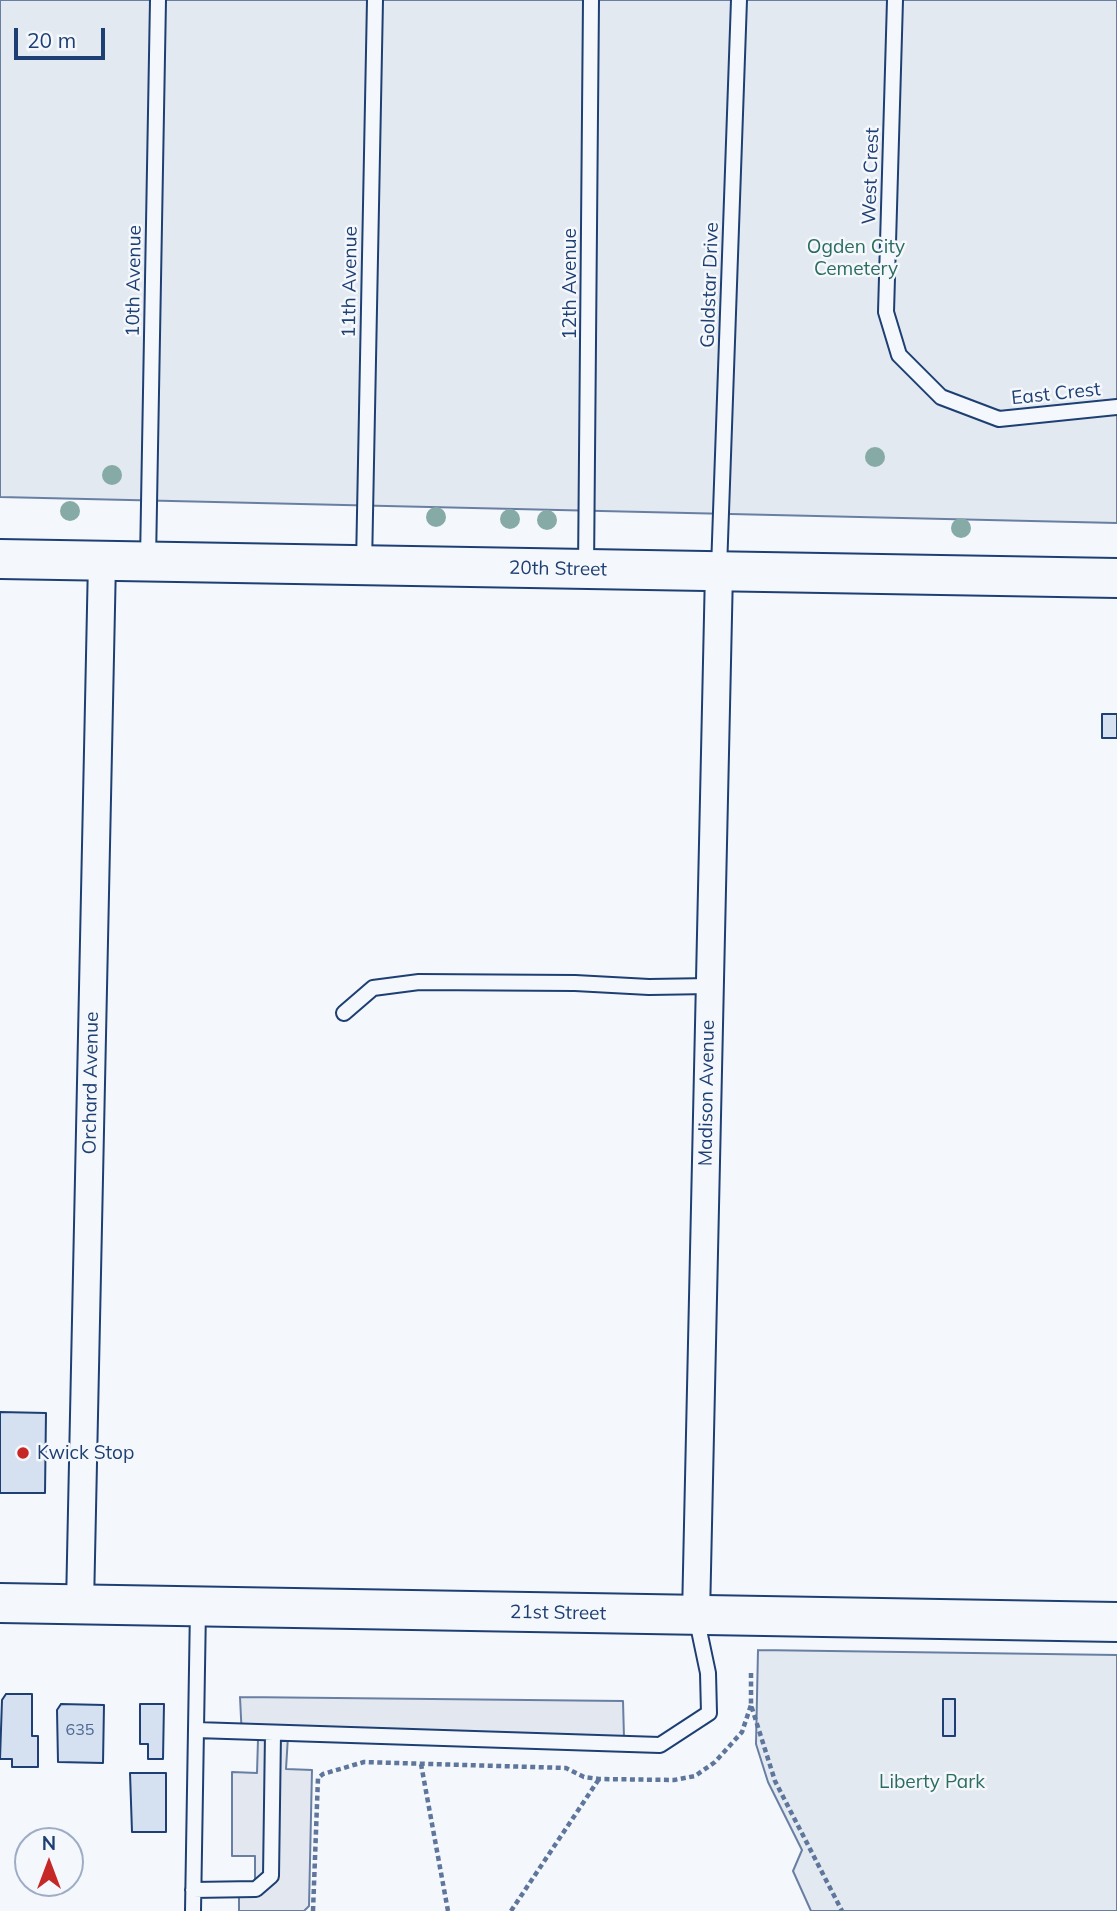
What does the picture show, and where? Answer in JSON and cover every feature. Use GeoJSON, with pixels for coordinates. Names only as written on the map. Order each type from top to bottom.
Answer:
{"type":"FeatureCollection","features":[{"type":"Feature","properties":{"kind":"main road","name":"20th Street"},"geometry":{"type":"LineString","coordinates":[[0,559],[1117,579]]}},
{"type":"Feature","properties":{"kind":"main road","name":"21st Street"},"geometry":{"type":"LineString","coordinates":[[0,1603],[1117,1622]]}},
{"type":"Feature","properties":{"kind":"street","name":"Orchard Avenue"},"geometry":{"type":"LineString","coordinates":[[80,1605],[102,561]]}},
{"type":"Feature","properties":{"kind":"street","name":"Madison Avenue"},"geometry":{"type":"LineString","coordinates":[[696,1615],[719,571]]}},
{"type":"Feature","properties":{"kind":"lane","name":"10th Avenue"},"geometry":{"type":"LineString","coordinates":[[148,562],[158,0]]}},
{"type":"Feature","properties":{"kind":"lane","name":"11th Avenue"},"geometry":{"type":"LineString","coordinates":[[364,565],[375,0]]}},
{"type":"Feature","properties":{"kind":"lane","name":"12th Avenue"},"geometry":{"type":"LineString","coordinates":[[586,569],[591,0]]}},
{"type":"Feature","properties":{"kind":"lane","name":"Goldstar Drive"},"geometry":{"type":"LineString","coordinates":[[719,571],[739,0]]}},
{"type":"Feature","properties":{"kind":"lane","name":"West Crest"},"geometry":{"type":"LineString","coordinates":[[895,0],[886,312],[899,355],[941,397],[999,419]]}},
{"type":"Feature","properties":{"kind":"lane","name":"East Crest"},"geometry":{"type":"LineString","coordinates":[[999,419],[1117,407]]}},
{"type":"Feature","properties":{"kind":"lane"},"geometry":{"type":"LineString","coordinates":[[344,1013],[373,988],[419,982],[710,986]]}},
{"type":"Feature","properties":{"kind":"lane"},"geometry":{"type":"LineString","coordinates":[[193,1911],[198,1607]]}},
{"type":"Feature","properties":{"kind":"lane"},"geometry":{"type":"LineString","coordinates":[[196,1730],[660,1745],[709,1713],[708,1673],[696,1615]]}},
{"type":"Feature","properties":{"kind":"lane"},"geometry":{"type":"LineString","coordinates":[[194,1890],[256,1889],[271,1876],[273,1733]]}},
{"type":"Feature","properties":{"kind":"path"},"geometry":{"type":"LineString","coordinates":[[751,1674],[751,1705],[775,1781],[842,1911]]}},
{"type":"Feature","properties":{"kind":"path"},"geometry":{"type":"LineString","coordinates":[[313,1911],[318,1778],[364,1762],[566,1768],[584,1777],[600,1779],[674,1780],[695,1776],[715,1762],[742,1732],[751,1705]]}},
{"type":"Feature","properties":{"kind":"path"},"geometry":{"type":"LineString","coordinates":[[421,1764],[448,1911]]}},
{"type":"Feature","properties":{"kind":"path"},"geometry":{"type":"LineString","coordinates":[[511,1911],[600,1779]]}},
{"type":"Feature","properties":{"kind":"green space","name":"Ogden City Cemetery"},"geometry":{"type":"Polygon","coordinates":[[[0,0],[1117,0],[1117,523],[0,497],[0,0]]]}},
{"type":"Feature","properties":{"kind":"green space","name":"Liberty Park"},"geometry":{"type":"Polygon","coordinates":[[[758,1650],[1117,1655],[1117,1911],[811,1911],[793,1871],[802,1850],[768,1782],[756,1744],[758,1650]]]}},
{"type":"Feature","properties":{"kind":"shaded area"},"geometry":{"type":"Polygon","coordinates":[[[240,1697],[623,1701],[624,1738],[288,1736],[286,1769],[312,1770],[309,1906],[304,1911],[239,1911],[239,1896],[255,1896],[255,1856],[232,1856],[232,1772],[257,1773],[258,1739],[242,1738],[240,1697]]]}},
{"type":"Feature","properties":{"kind":"building"},"geometry":{"type":"Polygon","coordinates":[[[1102,714],[1117,714],[1117,738],[1102,738],[1102,714]]]}},
{"type":"Feature","properties":{"kind":"building","name":"Kwick Stop"},"geometry":{"type":"Polygon","coordinates":[[[0,1412],[46,1413],[45,1493],[0,1493],[0,1412]]]}},
{"type":"Feature","properties":{"kind":"building"},"geometry":{"type":"Polygon","coordinates":[[[6,1694],[32,1694],[32,1736],[38,1736],[38,1767],[12,1767],[12,1759],[0,1759],[2,1700],[6,1694]]]}},
{"type":"Feature","properties":{"kind":"building"},"geometry":{"type":"Polygon","coordinates":[[[943,1699],[955,1699],[955,1736],[943,1736],[943,1699]]]}},
{"type":"Feature","properties":{"kind":"building"},"geometry":{"type":"Polygon","coordinates":[[[61,1704],[104,1705],[103,1763],[58,1762],[57,1710],[61,1704]]]}},
{"type":"Feature","properties":{"kind":"building"},"geometry":{"type":"Polygon","coordinates":[[[140,1704],[164,1704],[163,1759],[148,1759],[148,1744],[140,1744],[140,1704]]]}},
{"type":"Feature","properties":{"kind":"building"},"geometry":{"type":"Polygon","coordinates":[[[130,1773],[166,1773],[166,1832],[132,1832],[130,1773]]]}},
{"type":"Feature","properties":{"kind":"place","name":"Kwick Stop"},"geometry":{"type":"Point","coordinates":[23,1453]}}]}
